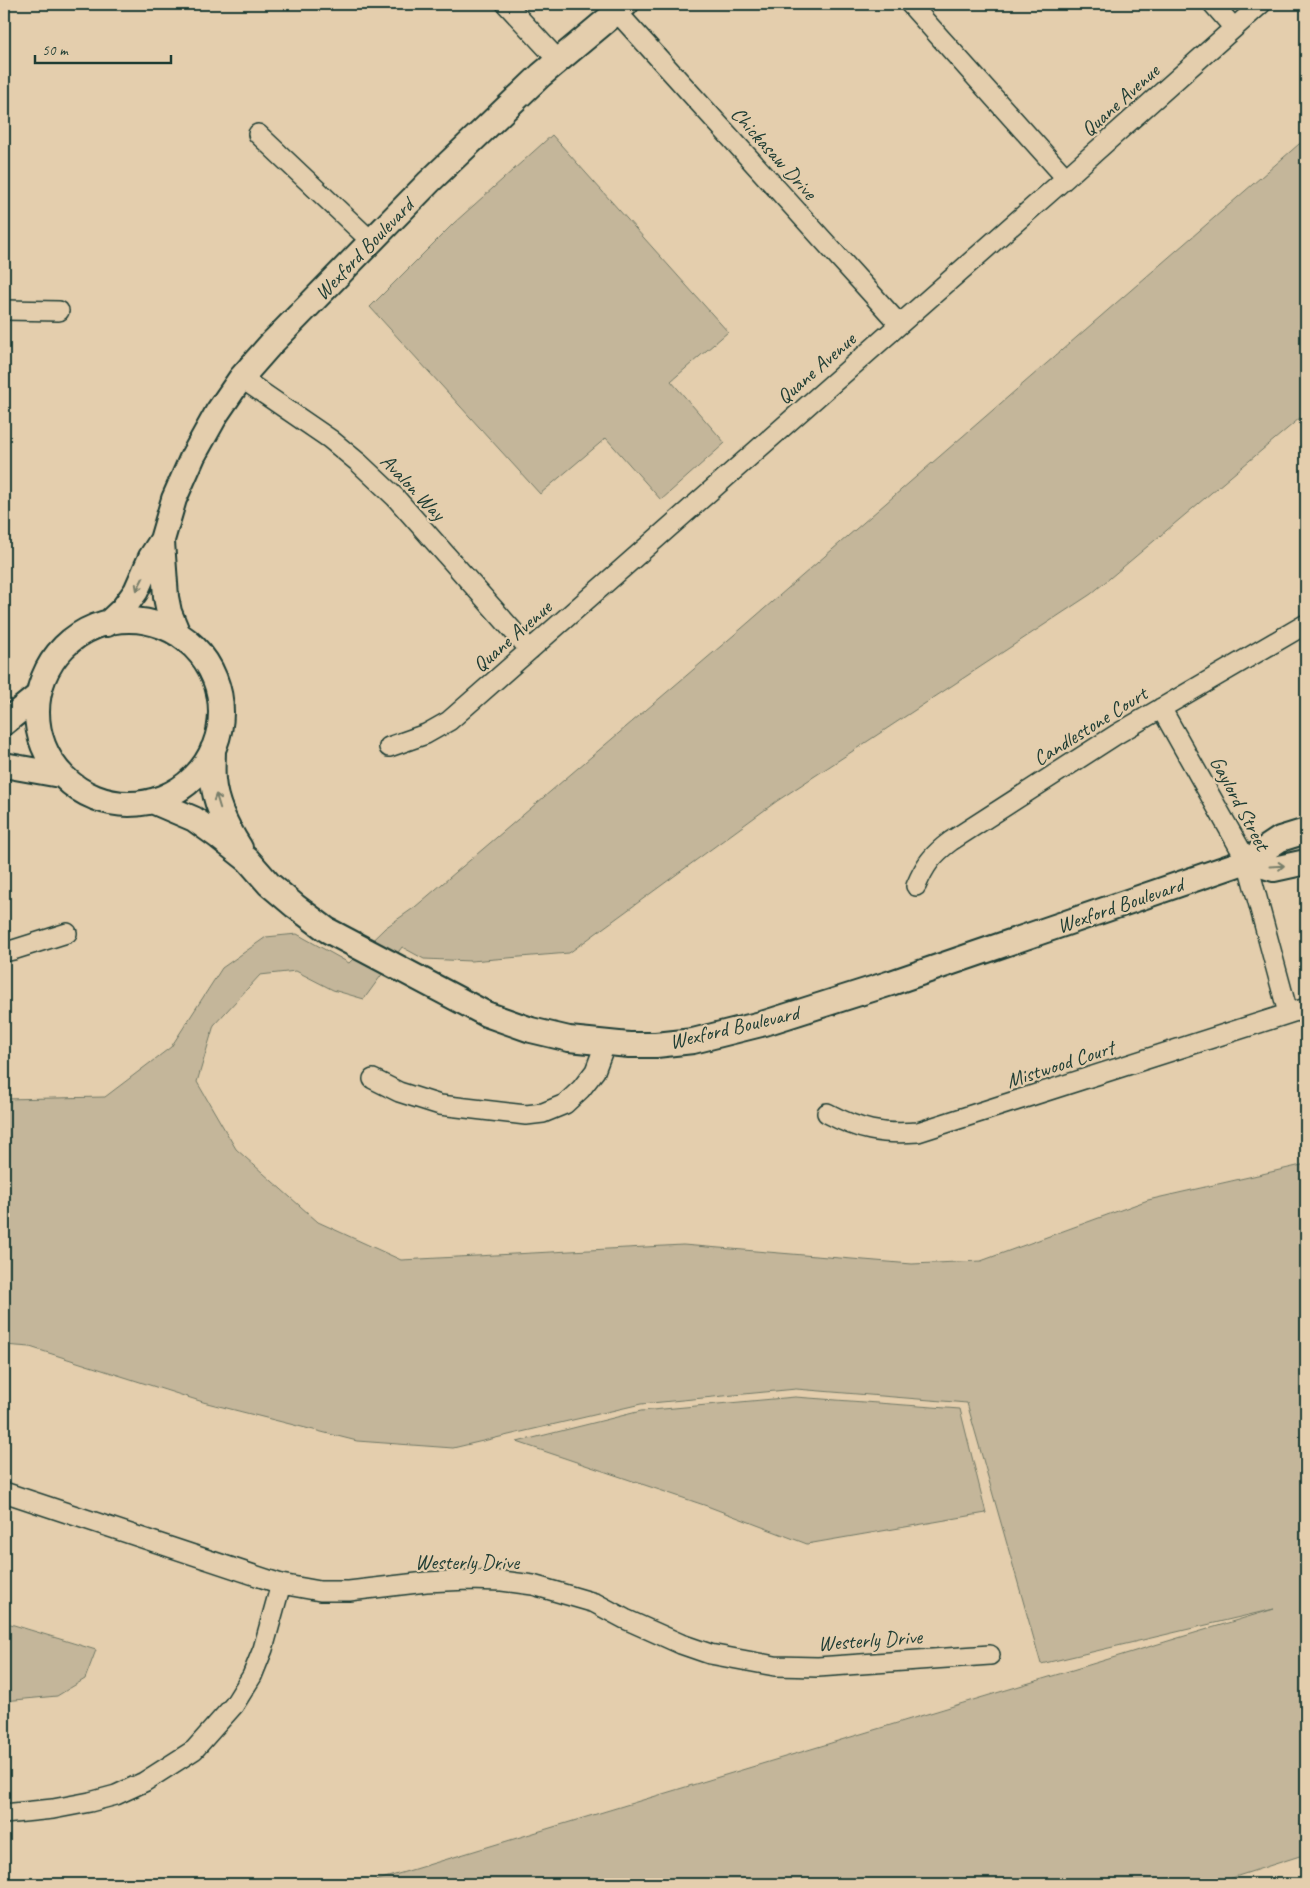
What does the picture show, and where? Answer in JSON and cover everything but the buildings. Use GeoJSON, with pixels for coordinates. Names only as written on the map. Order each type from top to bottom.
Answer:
{"type":"FeatureCollection","features":[{"type":"Feature","properties":{"kind":"street"},"geometry":{"type":"LineString","coordinates":[[506,4],[558,60]]}},
{"type":"Feature","properties":{"kind":"street"},"geometry":{"type":"LineString","coordinates":[[910,4],[1066,178]]}},
{"type":"Feature","properties":{"kind":"street"},"geometry":{"type":"LineString","coordinates":[[1213,4],[1234,28]]}},
{"type":"Feature","properties":{"kind":"street","name":"Quane Avenue"},"geometry":{"type":"LineString","coordinates":[[389,747],[426,734],[449,721],[1261,4]]}},
{"type":"Feature","properties":{"kind":"street","name":"Wexford Boulevard"},"geometry":{"type":"LineString","coordinates":[[107,624],[123,609],[136,591],[151,557],[162,540],[174,499],[193,456],[217,413],[241,378],[270,345],[429,182],[541,75],[621,8]]}},
{"type":"Feature","properties":{"kind":"street","name":"Chickasaw Drive"},"geometry":{"type":"LineString","coordinates":[[621,8],[899,324]]}},
{"type":"Feature","properties":{"kind":"street"},"geometry":{"type":"LineString","coordinates":[[258,134],[372,241]]}},
{"type":"Feature","properties":{"kind":"street"},"geometry":{"type":"LineString","coordinates":[[4,310],[59,311]]}},
{"type":"Feature","properties":{"kind":"street","name":"Avalon Way"},"geometry":{"type":"LineString","coordinates":[[241,378],[330,439],[359,463],[395,497],[530,650]]}},
{"type":"Feature","properties":{"kind":"street","name":"Wexford Boulevard"},"geometry":{"type":"LineString","coordinates":[[162,540],[166,597],[169,612],[178,634]]}},
{"type":"Feature","properties":{"kind":"street"},"geometry":{"type":"LineString","coordinates":[[4,723],[35,698],[50,666],[61,651],[74,639],[90,630],[107,624],[129,621],[159,625],[178,634],[195,647],[213,672],[220,692],[222,707],[220,728],[214,749],[202,767],[187,783],[172,793],[152,800],[131,804],[110,802],[90,796],[74,787],[50,763],[40,739],[36,721],[35,698]]}},
{"type":"Feature","properties":{"kind":"street","name":"Candlestone Court"},"geometry":{"type":"LineString","coordinates":[[916,886],[925,866],[937,851],[944,846],[1117,734],[1306,624]]}},
{"type":"Feature","properties":{"kind":"street","name":"Gaylord Street"},"geometry":{"type":"LineString","coordinates":[[1161,708],[1247,861],[1288,1013]]}},
{"type":"Feature","properties":{"kind":"street","name":"Wexford Boulevard"},"geometry":{"type":"LineString","coordinates":[[214,749],[213,781],[217,800],[228,829],[248,860],[269,884],[327,930],[478,1010],[531,1030],[569,1039],[606,1042],[656,1045],[693,1041],[765,1024],[891,983],[1247,861],[1280,839],[1306,831]]}},
{"type":"Feature","properties":{"kind":"street"},"geometry":{"type":"LineString","coordinates":[[4,765],[60,775]]}},
{"type":"Feature","properties":{"kind":"street","name":"Wexford Boulevard"},"geometry":{"type":"LineString","coordinates":[[152,800],[194,820],[248,860]]}},
{"type":"Feature","properties":{"kind":"street"},"geometry":{"type":"LineString","coordinates":[[1247,861],[1274,868],[1306,862]]}},
{"type":"Feature","properties":{"kind":"street"},"geometry":{"type":"LineString","coordinates":[[4,952],[67,933]]}},
{"type":"Feature","properties":{"kind":"street","name":"Mistwood Court"},"geometry":{"type":"LineString","coordinates":[[827,1113],[849,1125],[868,1131],[895,1134],[918,1132],[1306,1008]]}},
{"type":"Feature","properties":{"kind":"street"},"geometry":{"type":"LineString","coordinates":[[373,1079],[399,1092],[440,1105],[526,1115],[543,1113],[565,1104],[581,1089],[594,1071],[606,1042]]}},
{"type":"Feature","properties":{"kind":"street","name":"Westerly Drive"},"geometry":{"type":"LineString","coordinates":[[4,1492],[281,1584],[320,1591],[349,1591],[426,1582],[468,1580],[502,1581],[533,1585],[595,1603],[625,1620],[710,1654],[775,1666],[818,1667],[990,1655]]}},
{"type":"Feature","properties":{"kind":"street"},"geometry":{"type":"LineString","coordinates":[[4,1814],[53,1809],[116,1795],[144,1782],[194,1750],[234,1705],[252,1676],[263,1649],[281,1584]]}},
{"type":"Feature","properties":{"kind":"shaded area"},"geometry":{"type":"Polygon","coordinates":[[[552,135],[728,332],[671,381],[725,443],[661,500],[606,438],[540,494],[370,307],[454,223],[552,135]]]}},
{"type":"Feature","properties":{"kind":"shaded area"},"geometry":{"type":"Polygon","coordinates":[[[1306,138],[1306,413],[1091,594],[777,801],[569,953],[471,961],[424,959],[402,947],[364,999],[333,990],[296,971],[260,975],[214,1025],[197,1082],[236,1149],[318,1222],[401,1260],[683,1245],[912,1264],[981,1261],[1148,1200],[1306,1164],[1306,1854],[1213,1884],[365,1884],[1274,1609],[1041,1664],[967,1403],[796,1389],[641,1404],[453,1448],[357,1441],[203,1402],[30,1347],[4,1345],[4,1099],[105,1097],[171,1047],[222,968],[266,937],[297,934],[349,963],[385,928],[415,907],[741,629],[1306,138]]]}},
{"type":"Feature","properties":{"kind":"shaded area"},"geometry":{"type":"Polygon","coordinates":[[[795,1397],[960,1409],[986,1513],[807,1544],[707,1506],[517,1442],[641,1411],[795,1397]]]}},
{"type":"Feature","properties":{"kind":"shaded area"},"geometry":{"type":"Polygon","coordinates":[[[4,1622],[96,1650],[85,1679],[57,1696],[4,1701],[4,1622]]]}}]}
